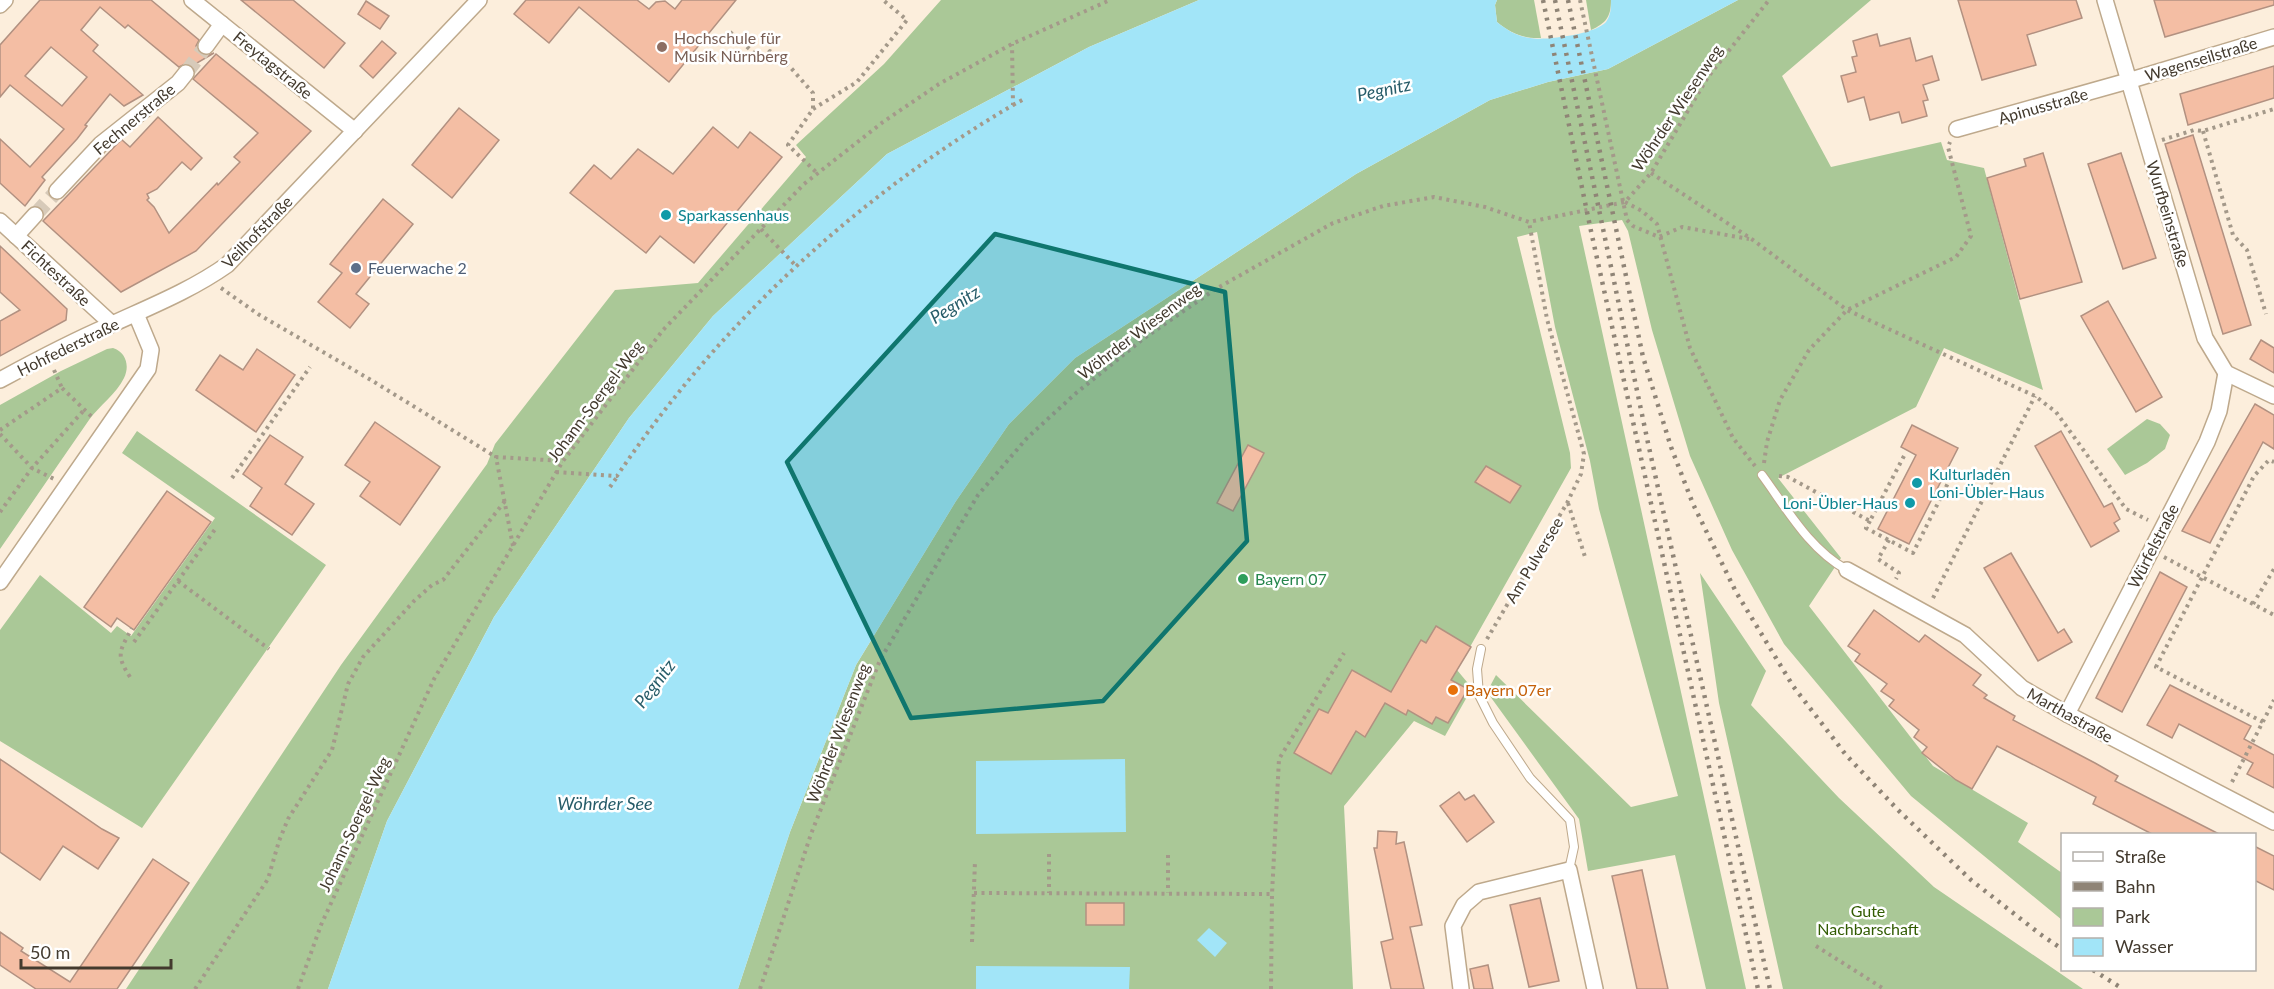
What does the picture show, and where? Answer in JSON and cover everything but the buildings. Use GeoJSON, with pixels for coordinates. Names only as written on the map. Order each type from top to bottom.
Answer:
{"type":"FeatureCollection","features":[{"type":"Feature","properties":{"kind":"street"},"geometry":{"type":"LineString","coordinates":[[0,5],[4,0]]}},
{"type":"Feature","properties":{"kind":"street","name":"Freytagstraße"},"geometry":{"type":"LineString","coordinates":[[192,0],[355,131]]}},
{"type":"Feature","properties":{"kind":"street","name":"Veilhofstraße"},"geometry":{"type":"LineString","coordinates":[[136,314],[208,279],[227,265],[479,0]]}},
{"type":"Feature","properties":{"kind":"street","name":"Wurfbeinstraße"},"geometry":{"type":"LineString","coordinates":[[2105,0],[2205,338],[2226,373]]}},
{"type":"Feature","properties":{"kind":"street"},"geometry":{"type":"LineString","coordinates":[[206,46],[222,24]]}},
{"type":"Feature","properties":{"kind":"street","name":"Wagenseilstraße"},"geometry":{"type":"LineString","coordinates":[[2128,81],[2274,37]]}},
{"type":"Feature","properties":{"kind":"street","name":"Fechnerstraße"},"geometry":{"type":"LineString","coordinates":[[57,191],[101,144],[186,73]]}},
{"type":"Feature","properties":{"kind":"street","name":"Apinusstraße"},"geometry":{"type":"LineString","coordinates":[[1957,129],[2128,81]]}},
{"type":"Feature","properties":{"kind":"street"},"geometry":{"type":"LineString","coordinates":[[16,236],[35,215]]}},
{"type":"Feature","properties":{"kind":"street","name":"Fichtestraße"},"geometry":{"type":"LineString","coordinates":[[0,221],[112,324]]}},
{"type":"Feature","properties":{"kind":"street"},"geometry":{"type":"LineString","coordinates":[[0,582],[148,369],[151,350],[136,314]]}},
{"type":"Feature","properties":{"kind":"street","name":"Hohfederstraße"},"geometry":{"type":"LineString","coordinates":[[0,380],[72,342],[136,314]]}},
{"type":"Feature","properties":{"kind":"street"},"geometry":{"type":"LineString","coordinates":[[2226,373],[2274,396]]}},
{"type":"Feature","properties":{"kind":"street","name":"Würfelstraße"},"geometry":{"type":"LineString","coordinates":[[2067,714],[2207,442],[2219,411],[2226,373]]}},
{"type":"Feature","properties":{"kind":"street","name":"Marthastraße"},"geometry":{"type":"LineString","coordinates":[[1847,570],[1926,612],[1965,636],[2022,688],[2067,714],[2274,822]]}},
{"type":"Feature","properties":{"kind":"street"},"geometry":{"type":"LineString","coordinates":[[1461,989],[1453,926],[1464,905],[1479,892],[1569,870],[1595,989]]}},
{"type":"Feature","properties":{"kind":"lane"},"geometry":{"type":"LineString","coordinates":[[1762,475],[1814,546],[1847,570]]}},
{"type":"Feature","properties":{"kind":"lane"},"geometry":{"type":"LineString","coordinates":[[1481,649],[1477,669],[1479,695],[1493,723],[1530,778],[1570,820],[1574,847],[1569,870]]}},
{"type":"Feature","properties":{"kind":"path"},"geometry":{"type":"LineString","coordinates":[[817,173],[788,145],[813,109],[857,82],[907,20],[883,0]]}},
{"type":"Feature","properties":{"kind":"path","name":"Johann-Soergel-Weg"},"geometry":{"type":"LineString","coordinates":[[298,989],[321,925],[434,679],[555,472],[663,330],[817,173],[883,122],[939,84],[1012,44],[1110,0]]}},
{"type":"Feature","properties":{"kind":"path"},"geometry":{"type":"LineString","coordinates":[[1580,0],[1627,220],[1632,226],[1659,237],[1682,227],[1753,240]]}},
{"type":"Feature","properties":{"kind":"path","name":"Wöhrder Wiesenweg"},"geometry":{"type":"LineString","coordinates":[[1625,202],[1651,172],[1708,77],[1769,0]]}},
{"type":"Feature","properties":{"kind":"path"},"geometry":{"type":"LineString","coordinates":[[730,32],[762,60],[771,51],[791,68],[813,93],[813,109]]}},
{"type":"Feature","properties":{"kind":"path"},"geometry":{"type":"LineString","coordinates":[[1012,44],[1014,105]]}},
{"type":"Feature","properties":{"kind":"path"},"geometry":{"type":"LineString","coordinates":[[610,487],[641,440],[688,380],[733,329],[796,266],[857,212],[907,174],[981,124],[1024,99]]}},
{"type":"Feature","properties":{"kind":"path"},"geometry":{"type":"LineString","coordinates":[[2147,144],[2194,130],[2203,131],[2274,110]]}},
{"type":"Feature","properties":{"kind":"path"},"geometry":{"type":"LineString","coordinates":[[1762,475],[1767,442],[1780,400],[1809,350],[1847,310],[1956,257],[1971,236],[1948,147],[1957,129]]}},
{"type":"Feature","properties":{"kind":"path"},"geometry":{"type":"LineString","coordinates":[[2203,131],[2233,235],[2247,250],[2266,314]]}},
{"type":"Feature","properties":{"kind":"path"},"geometry":{"type":"LineString","coordinates":[[1651,172],[1753,240],[1847,310],[2036,396],[2056,412],[2126,509],[2162,527]]}},
{"type":"Feature","properties":{"kind":"path","name":"Wöhrder Wiesenweg"},"geometry":{"type":"LineString","coordinates":[[760,989],[811,834],[880,660],[978,495],[1027,438],[1075,394],[1143,339],[1214,290],[1333,224],[1383,206],[1434,197],[1485,207],[1529,222]]}},
{"type":"Feature","properties":{"kind":"path"},"geometry":{"type":"LineString","coordinates":[[1529,222],[1625,202],[1642,211],[1657,224],[1690,348],[1733,438],[1762,475],[1788,477],[1870,521]]}},
{"type":"Feature","properties":{"kind":"path","name":"Am Pulversee"},"geometry":{"type":"LineString","coordinates":[[1481,649],[1567,502],[1581,474],[1584,454],[1547,319],[1529,222]]}},
{"type":"Feature","properties":{"kind":"path"},"geometry":{"type":"LineString","coordinates":[[761,229],[796,266]]}},
{"type":"Feature","properties":{"kind":"path"},"geometry":{"type":"LineString","coordinates":[[208,279],[258,314],[496,457],[563,461]]}},
{"type":"Feature","properties":{"kind":"path"},"geometry":{"type":"LineString","coordinates":[[232,478],[310,367]]}},
{"type":"Feature","properties":{"kind":"path"},"geometry":{"type":"LineString","coordinates":[[56,374],[62,388],[84,410],[107,428]]}},
{"type":"Feature","properties":{"kind":"path"},"geometry":{"type":"LineString","coordinates":[[62,388],[0,432],[32,468],[68,486]]}},
{"type":"Feature","properties":{"kind":"path"},"geometry":{"type":"LineString","coordinates":[[1926,612],[2036,396]]}},
{"type":"Feature","properties":{"kind":"path"},"geometry":{"type":"LineString","coordinates":[[0,512],[32,468],[84,410]]}},
{"type":"Feature","properties":{"kind":"path"},"geometry":{"type":"LineString","coordinates":[[1905,454],[1866,528],[1913,553],[1949,481]]}},
{"type":"Feature","properties":{"kind":"path"},"geometry":{"type":"LineString","coordinates":[[496,457],[513,546]]}},
{"type":"Feature","properties":{"kind":"path"},"geometry":{"type":"LineString","coordinates":[[2263,722],[2156,667],[2254,476],[2269,460],[2274,462]]}},
{"type":"Feature","properties":{"kind":"path"},"geometry":{"type":"LineString","coordinates":[[555,472],[617,476]]}},
{"type":"Feature","properties":{"kind":"path"},"geometry":{"type":"LineString","coordinates":[[195,989],[268,879],[288,819],[332,750],[348,684],[363,657],[414,600],[432,585],[443,580],[505,501]]}},
{"type":"Feature","properties":{"kind":"path"},"geometry":{"type":"LineString","coordinates":[[1567,502],[1586,560]]}},
{"type":"Feature","properties":{"kind":"path"},"geometry":{"type":"LineString","coordinates":[[134,642],[216,528]]}},
{"type":"Feature","properties":{"kind":"path"},"geometry":{"type":"LineString","coordinates":[[1889,540],[1878,559],[1899,573]]}},
{"type":"Feature","properties":{"kind":"path"},"geometry":{"type":"LineString","coordinates":[[2150,550],[2274,615]]}},
{"type":"Feature","properties":{"kind":"path"},"geometry":{"type":"LineString","coordinates":[[2253,604],[2274,569]]}},
{"type":"Feature","properties":{"kind":"path"},"geometry":{"type":"LineString","coordinates":[[178,581],[269,650]]}},
{"type":"Feature","properties":{"kind":"path"},"geometry":{"type":"LineString","coordinates":[[130,677],[119,658],[119,652],[132,628]]}},
{"type":"Feature","properties":{"kind":"path"},"geometry":{"type":"LineString","coordinates":[[1271,989],[1272,894],[1279,759],[1344,653]]}},
{"type":"Feature","properties":{"kind":"path"},"geometry":{"type":"LineString","coordinates":[[2225,797],[2274,700]]}},
{"type":"Feature","properties":{"kind":"path"},"geometry":{"type":"LineString","coordinates":[[1048,854],[1049,893]]}},
{"type":"Feature","properties":{"kind":"path"},"geometry":{"type":"LineString","coordinates":[[1168,855],[1168,893]]}},
{"type":"Feature","properties":{"kind":"path"},"geometry":{"type":"LineString","coordinates":[[972,942],[975,861]]}},
{"type":"Feature","properties":{"kind":"path"},"geometry":{"type":"LineString","coordinates":[[974,893],[1272,894]]}},
{"type":"Feature","properties":{"kind":"path"},"geometry":{"type":"LineString","coordinates":[[1816,946],[1884,989]]}},
{"type":"Feature","properties":{"kind":"highlighted area"},"geometry":{"type":"Polygon","coordinates":[[[995,234],[1225,292],[1247,541],[1103,701],[911,718],[787,462],[995,234]]]}},
{"type":"Feature","properties":{"kind":"green space"},"geometry":{"type":"Polygon","coordinates":[[[941,0],[1199,0],[1089,47],[887,154],[713,316],[629,418],[494,617],[387,821],[328,989],[126,989],[341,665],[487,464],[495,444],[615,290],[698,283],[806,157],[796,145],[884,64],[941,0]]]}},
{"type":"Feature","properties":{"kind":"green space"},"geometry":{"type":"Polygon","coordinates":[[[1497,0],[1534,0],[1541,38],[1518,34],[1497,22],[1495,5],[1497,0]]]}},
{"type":"Feature","properties":{"kind":"green space"},"geometry":{"type":"Polygon","coordinates":[[[1586,0],[1611,0],[1607,19],[1591,30],[1586,0]]]}},
{"type":"Feature","properties":{"kind":"green space"},"geometry":{"type":"Polygon","coordinates":[[[1738,0],[1871,0],[1782,76],[1831,167],[1941,142],[1947,160],[1984,168],[2043,390],[1944,348],[1916,407],[1778,478],[1841,558],[1809,606],[1933,766],[2028,823],[2018,842],[2061,872],[2061,919],[1911,796],[1784,644],[1732,550],[1690,456],[1652,330],[1628,231],[1622,220],[1579,226],[1746,989],[1706,989],[1675,855],[1588,871],[1579,819],[1487,692],[1496,675],[1631,807],[1678,796],[1599,509],[1590,461],[1555,327],[1537,232],[1517,237],[1570,453],[1571,468],[1457,670],[1472,688],[1445,736],[1414,721],[1344,806],[1353,989],[738,989],[790,832],[856,665],[956,501],[1009,424],[1075,358],[1356,174],[1490,100],[1548,82],[1608,69],[1738,0]]]}},
{"type":"Feature","properties":{"kind":"green space"},"geometry":{"type":"Polygon","coordinates":[[[113,348],[124,356],[127,364],[121,384],[89,420],[0,549],[0,405],[61,371],[113,348]]]}},
{"type":"Feature","properties":{"kind":"green space"},"geometry":{"type":"Polygon","coordinates":[[[2147,419],[2160,424],[2170,435],[2165,449],[2147,463],[2125,475],[2107,449],[2147,419]]]}},
{"type":"Feature","properties":{"kind":"green space"},"geometry":{"type":"Polygon","coordinates":[[[137,431],[326,565],[142,828],[0,741],[0,630],[40,575],[111,633],[117,626],[131,636],[215,518],[122,453],[137,431]]]}},
{"type":"Feature","properties":{"kind":"green space","name":"Gute Nachbarschaft"},"geometry":{"type":"Polygon","coordinates":[[[1700,573],[1766,671],[1751,705],[1839,798],[1934,887],[2083,989],[1783,989],[1719,703],[1700,573]]]}},
{"type":"Feature","properties":{"kind":"water","name":"Wöhrder See"},"geometry":{"type":"Polygon","coordinates":[[[1199,0],[1497,0],[1495,5],[1497,22],[1516,34],[1537,39],[1570,36],[1600,26],[1609,17],[1611,0],[1738,0],[1608,69],[1548,82],[1490,100],[1356,174],[1075,358],[1009,424],[956,501],[856,665],[790,832],[738,989],[328,989],[387,821],[494,617],[629,418],[713,316],[887,154],[1089,47],[1199,0]]]}},
{"type":"Feature","properties":{"kind":"water"},"geometry":{"type":"Polygon","coordinates":[[[1125,759],[1126,832],[976,834],[976,761],[1125,759]]]}},
{"type":"Feature","properties":{"kind":"water"},"geometry":{"type":"Polygon","coordinates":[[[1209,928],[1227,943],[1215,957],[1197,940],[1209,928]]]}},
{"type":"Feature","properties":{"kind":"water"},"geometry":{"type":"Polygon","coordinates":[[[976,966],[1130,967],[1129,989],[976,989],[976,966]]]}},
{"type":"Feature","properties":{"kind":"tunnel"},"geometry":{"type":"LineString","coordinates":[[186,73],[206,46]]}},
{"type":"Feature","properties":{"kind":"tunnel"},"geometry":{"type":"LineString","coordinates":[[35,215],[57,191]]}},
{"type":"Feature","properties":{"kind":"railway"},"geometry":{"type":"LineString","coordinates":[[1543,0],[1591,231],[1758,989]]}},
{"type":"Feature","properties":{"kind":"railway"},"geometry":{"type":"LineString","coordinates":[[1555,0],[1648,443],[1770,989]]}},
{"type":"Feature","properties":{"kind":"railway"},"geometry":{"type":"LineString","coordinates":[[1568,0],[1643,357],[1671,447],[1693,504],[1736,592],[1793,686],[1846,755],[1898,810],[1971,880],[2061,948]]}},
{"type":"Feature","properties":{"kind":"railway"},"geometry":{"type":"LineString","coordinates":[[2095,971],[2123,989]]}},
{"type":"Feature","properties":{"kind":"place","name":"Hochschule für Musik Nürnberg"},"geometry":{"type":"Point","coordinates":[662,47]}},
{"type":"Feature","properties":{"kind":"place","name":"Sparkassenhaus"},"geometry":{"type":"Point","coordinates":[666,215]}},
{"type":"Feature","properties":{"kind":"place","name":"Feuerwache 2"},"geometry":{"type":"Point","coordinates":[356,268]}},
{"type":"Feature","properties":{"kind":"place","name":"Kulturladen Loni-Übler-Haus"},"geometry":{"type":"Point","coordinates":[1917,483]}},
{"type":"Feature","properties":{"kind":"place","name":"Loni-Übler-Haus"},"geometry":{"type":"Point","coordinates":[1910,503]}},
{"type":"Feature","properties":{"kind":"place","name":"Bayern 07"},"geometry":{"type":"Point","coordinates":[1243,579]}},
{"type":"Feature","properties":{"kind":"place","name":"Bayern 07er"},"geometry":{"type":"Point","coordinates":[1453,690]}},
{"type":"Feature","properties":{"kind":"water label","name":"Pegnitz"},"geometry":{"type":"Point","coordinates":[1384,90]}},
{"type":"Feature","properties":{"kind":"water label","name":"Pegnitz"},"geometry":{"type":"Point","coordinates":[955,305]}},
{"type":"Feature","properties":{"kind":"water label","name":"Pegnitz"},"geometry":{"type":"Point","coordinates":[655,684]}}]}
